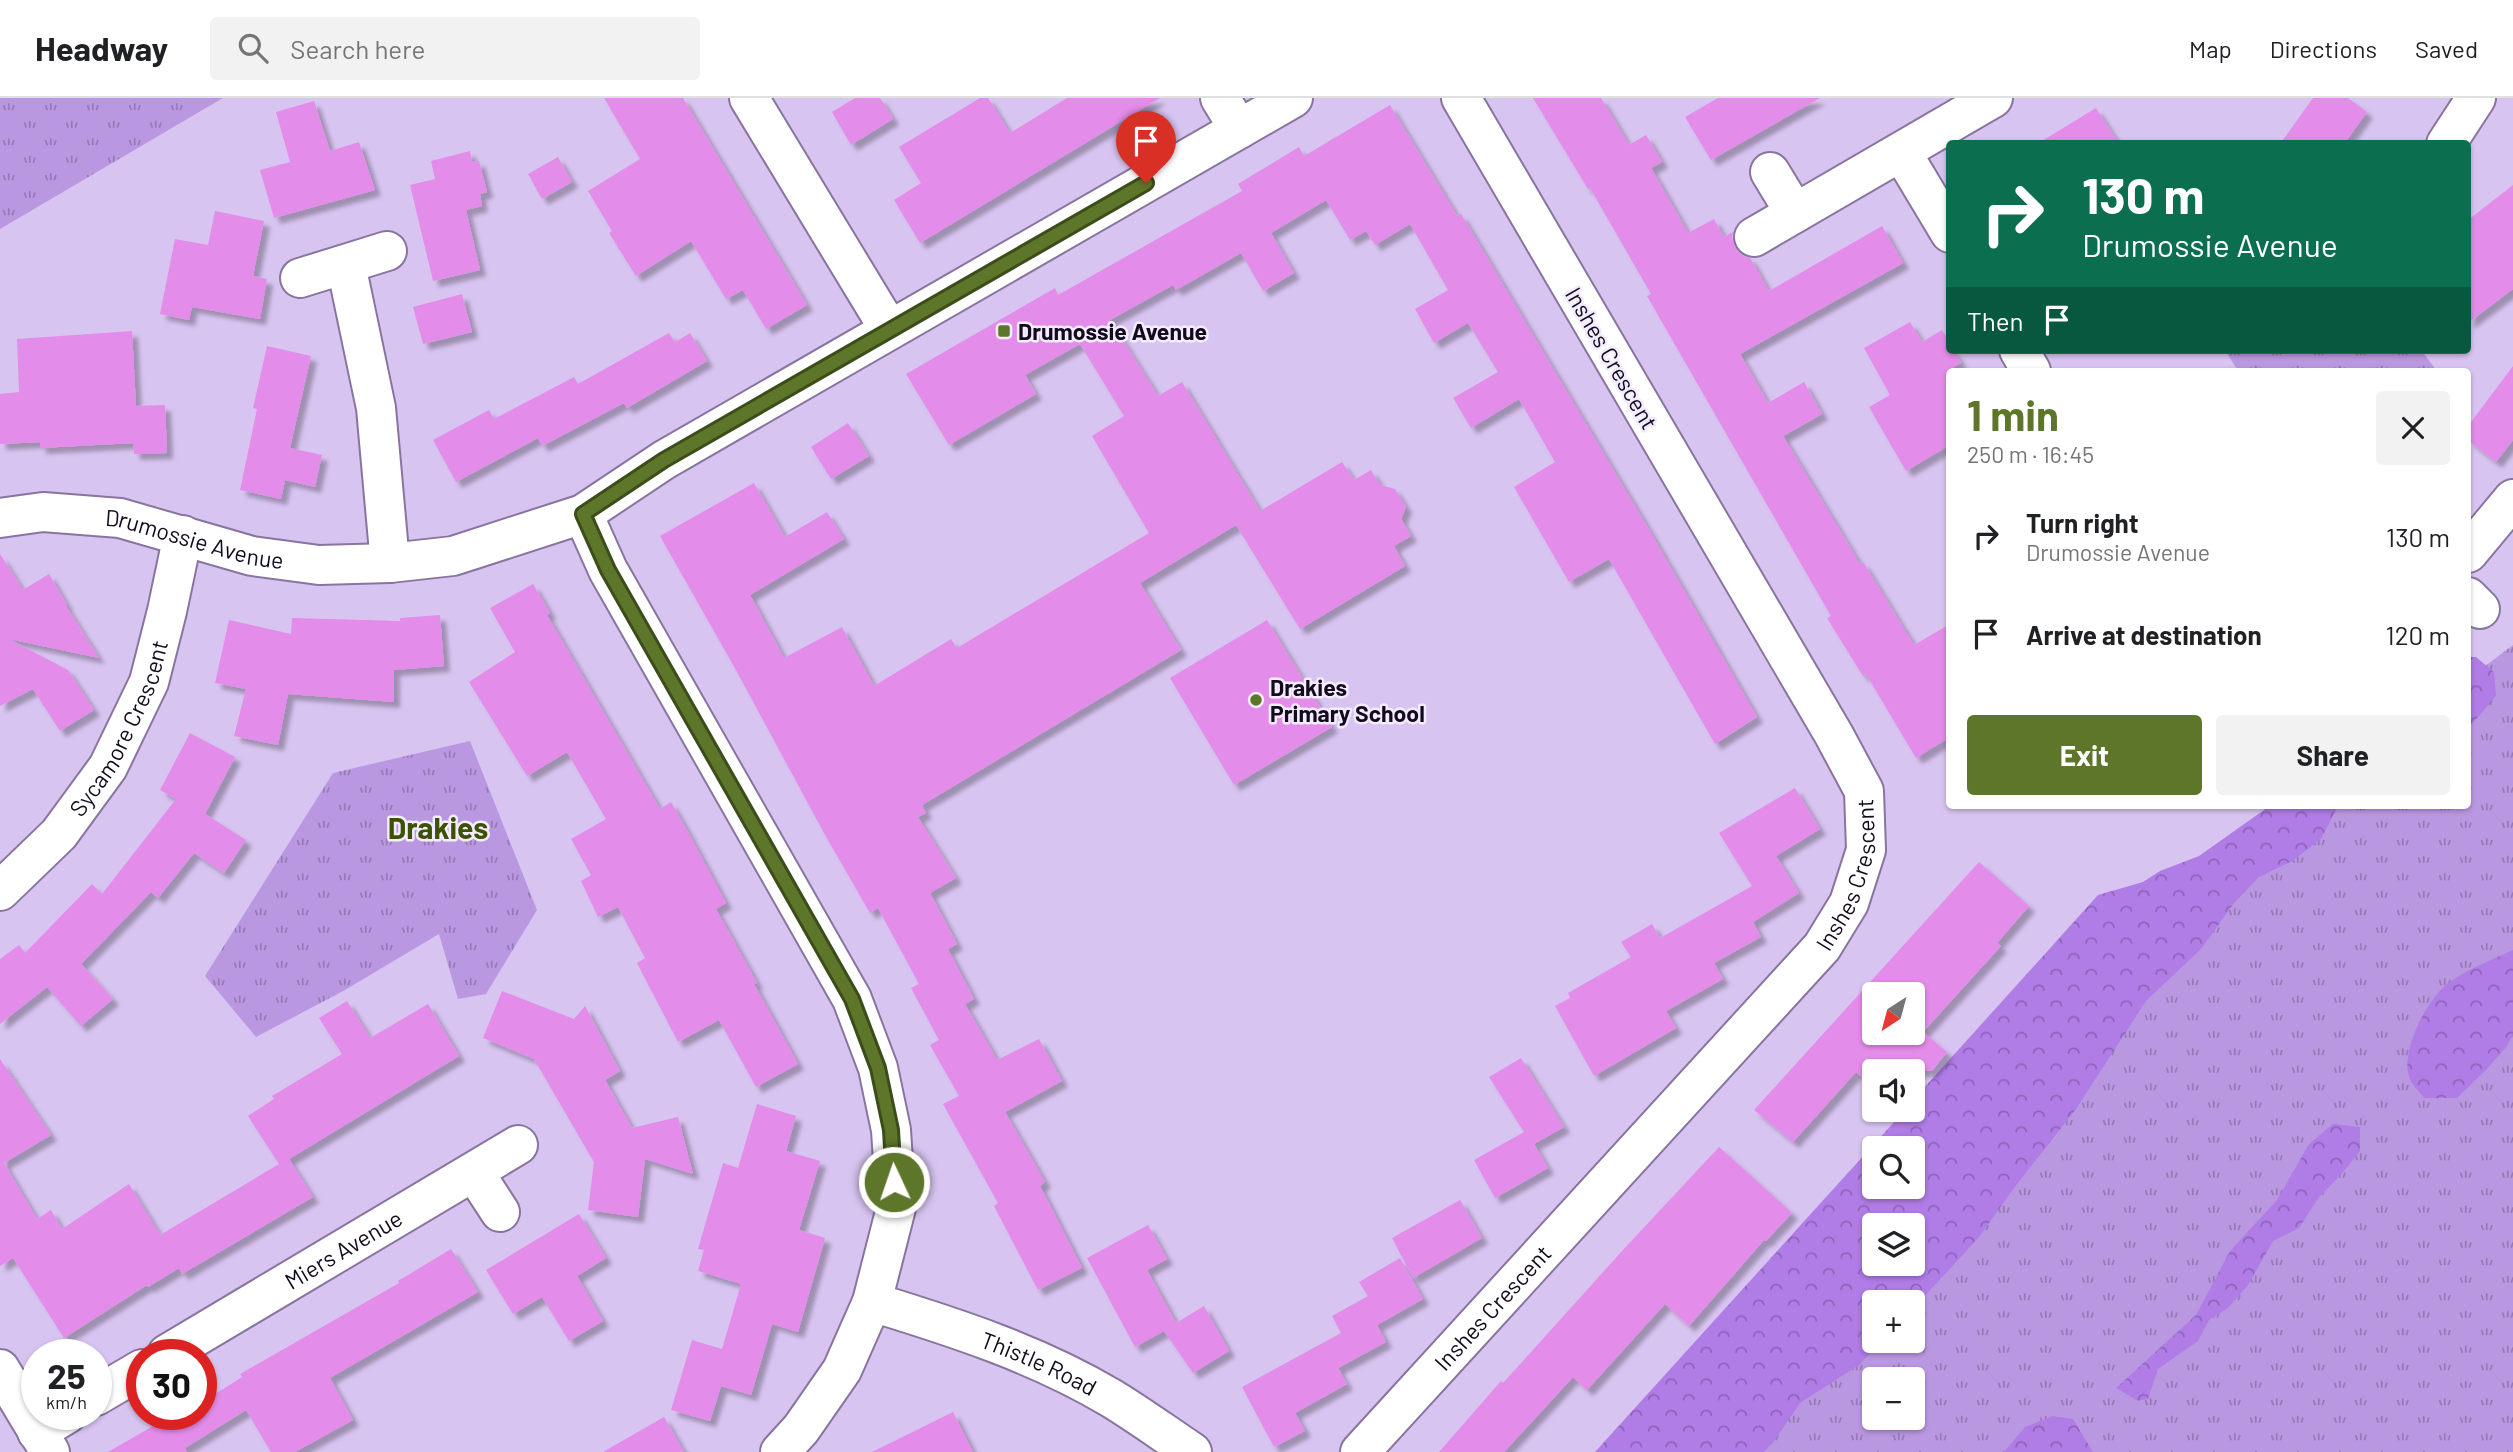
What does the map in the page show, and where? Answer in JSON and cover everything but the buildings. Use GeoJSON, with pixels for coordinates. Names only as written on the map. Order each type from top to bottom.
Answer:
{"type":"FeatureCollection","features":[{"type":"Feature","properties":{"kind":"street"},"geometry":{"type":"LineString","coordinates":[[749,98],[889,329]]}},
{"type":"Feature","properties":{"kind":"street","name":"Drumossie Avenue"},"geometry":{"type":"LineString","coordinates":[[0,518],[43,512],[120,518],[252,556],[320,565],[390,563],[453,556],[583,514],[664,460],[889,329],[1230,113],[1293,98]]}},
{"type":"Feature","properties":{"kind":"street","name":"Inshes Crescent"},"geometry":{"type":"LineString","coordinates":[[1360,1452],[1822,947],[1849,904],[1866,850],[1864,790],[1461,98]]}},
{"type":"Feature","properties":{"kind":"street"},"geometry":{"type":"LineString","coordinates":[[1754,237],[1993,98]]}},
{"type":"Feature","properties":{"kind":"street"},"geometry":{"type":"LineString","coordinates":[[2448,140],[2476,98]]}},
{"type":"Feature","properties":{"kind":"street"},"geometry":{"type":"LineString","coordinates":[[1902,153],[1946,226]]}},
{"type":"Feature","properties":{"kind":"street"},"geometry":{"type":"LineString","coordinates":[[1770,173],[1795,214]]}},
{"type":"Feature","properties":{"kind":"street"},"geometry":{"type":"LineString","coordinates":[[300,278],[387,251]]}},
{"type":"Feature","properties":{"kind":"street"},"geometry":{"type":"LineString","coordinates":[[346,265],[376,408],[390,563]]}},
{"type":"Feature","properties":{"kind":"street"},"geometry":{"type":"LineString","coordinates":[[2471,549],[2513,499]]}},
{"type":"Feature","properties":{"kind":"street"},"geometry":{"type":"LineString","coordinates":[[583,514],[608,570],[852,999],[878,1068],[891,1130],[896,1208],[873,1302],[842,1370],[801,1429],[780,1452]]}},
{"type":"Feature","properties":{"kind":"street","name":"Sycamore Crescent"},"geometry":{"type":"LineString","coordinates":[[0,891],[59,834],[108,767],[149,682],[183,535]]}},
{"type":"Feature","properties":{"kind":"street","name":"Miers Avenue"},"geometry":{"type":"LineString","coordinates":[[192,1339],[518,1145]]}},
{"type":"Feature","properties":{"kind":"street"},"geometry":{"type":"LineString","coordinates":[[474,1172],[500,1212]]}},
{"type":"Feature","properties":{"kind":"street","name":"Thistle Road"},"geometry":{"type":"LineString","coordinates":[[873,1302],[966,1330],[1057,1371],[1111,1398],[1192,1452]]}},
{"type":"Feature","properties":{"kind":"street"},"geometry":{"type":"LineString","coordinates":[[0,1369],[51,1432]]}},
{"type":"Feature","properties":{"kind":"green space"},"geometry":{"type":"Polygon","coordinates":[[[0,98],[223,98],[0,229],[0,98]]]}},
{"type":"Feature","properties":{"kind":"green space"},"geometry":{"type":"Polygon","coordinates":[[[2227,354],[2424,354],[2435,368],[2236,368],[2227,354]]]}},
{"type":"Feature","properties":{"kind":"green space"},"geometry":{"type":"Polygon","coordinates":[[[2513,645],[2513,1452],[1597,1452],[1862,1161],[1862,1199],[1925,1199],[1925,1136],[1887,1136],[1901,1122],[1925,1122],[1925,1100],[2159,910],[2294,809],[2471,809],[2471,677],[2513,645]]]}},
{"type":"Feature","properties":{"kind":"green space"},"geometry":{"type":"Polygon","coordinates":[[[2471,657],[2476,657],[2494,672],[2496,696],[2472,724],[2471,657]]]}},
{"type":"Feature","properties":{"kind":"green space"},"geometry":{"type":"Polygon","coordinates":[[[470,741],[537,910],[486,994],[458,999],[439,934],[345,990],[256,1037],[205,976],[333,773],[470,741]]]}},
{"type":"Feature","properties":{"kind":"green space"},"geometry":{"type":"Polygon","coordinates":[[[2265,809],[2337,809],[2321,839],[2292,861],[2259,877],[2234,903],[2202,948],[2146,1001],[2076,1109],[1979,1237],[1925,1296],[1925,1290],[1862,1290],[1862,1353],[1870,1353],[1859,1365],[1800,1403],[1764,1452],[1595,1452],[1862,1157],[1862,1199],[1925,1199],[1925,1136],[1881,1136],[1894,1122],[1925,1122],[1925,1087],[2098,895],[2143,882],[2160,871],[2199,856],[2265,809]]]}},
{"type":"Feature","properties":{"kind":"green space"},"geometry":{"type":"Polygon","coordinates":[[[2513,950],[2513,1034],[2507,1046],[2457,1098],[2424,1098],[2412,1083],[2408,1071],[2411,1044],[2422,1016],[2446,985],[2470,970],[2513,950]]]}},
{"type":"Feature","properties":{"kind":"green space"},"geometry":{"type":"Polygon","coordinates":[[[2333,1124],[2360,1127],[2360,1151],[2319,1197],[2299,1228],[2273,1241],[2248,1285],[2228,1308],[2209,1320],[2198,1341],[2158,1369],[2148,1399],[2138,1401],[2116,1388],[2196,1315],[2230,1251],[2277,1200],[2309,1144],[2333,1124]]]}},
{"type":"Feature","properties":{"kind":"green space"},"geometry":{"type":"Polygon","coordinates":[[[2053,1416],[2073,1419],[2093,1452],[2004,1452],[2025,1427],[2053,1416]]]}},
{"type":"Feature","properties":{"kind":"place","name":"Drumossie Avenue"},"geometry":{"type":"Point","coordinates":[1004,331]}},
{"type":"Feature","properties":{"kind":"place","name":"Drakies Primary School"},"geometry":{"type":"Point","coordinates":[1256,700]}},
{"type":"Feature","properties":{"kind":"district","name":"Drakies"},"geometry":{"type":"Point","coordinates":[438,827]}},
{"type":"Feature","properties":{"kind":"route"},"geometry":{"type":"LineString","coordinates":[[894,1182],[891,1130],[878,1068],[852,999],[608,570],[583,514],[664,460],[1146,183]]}}]}
